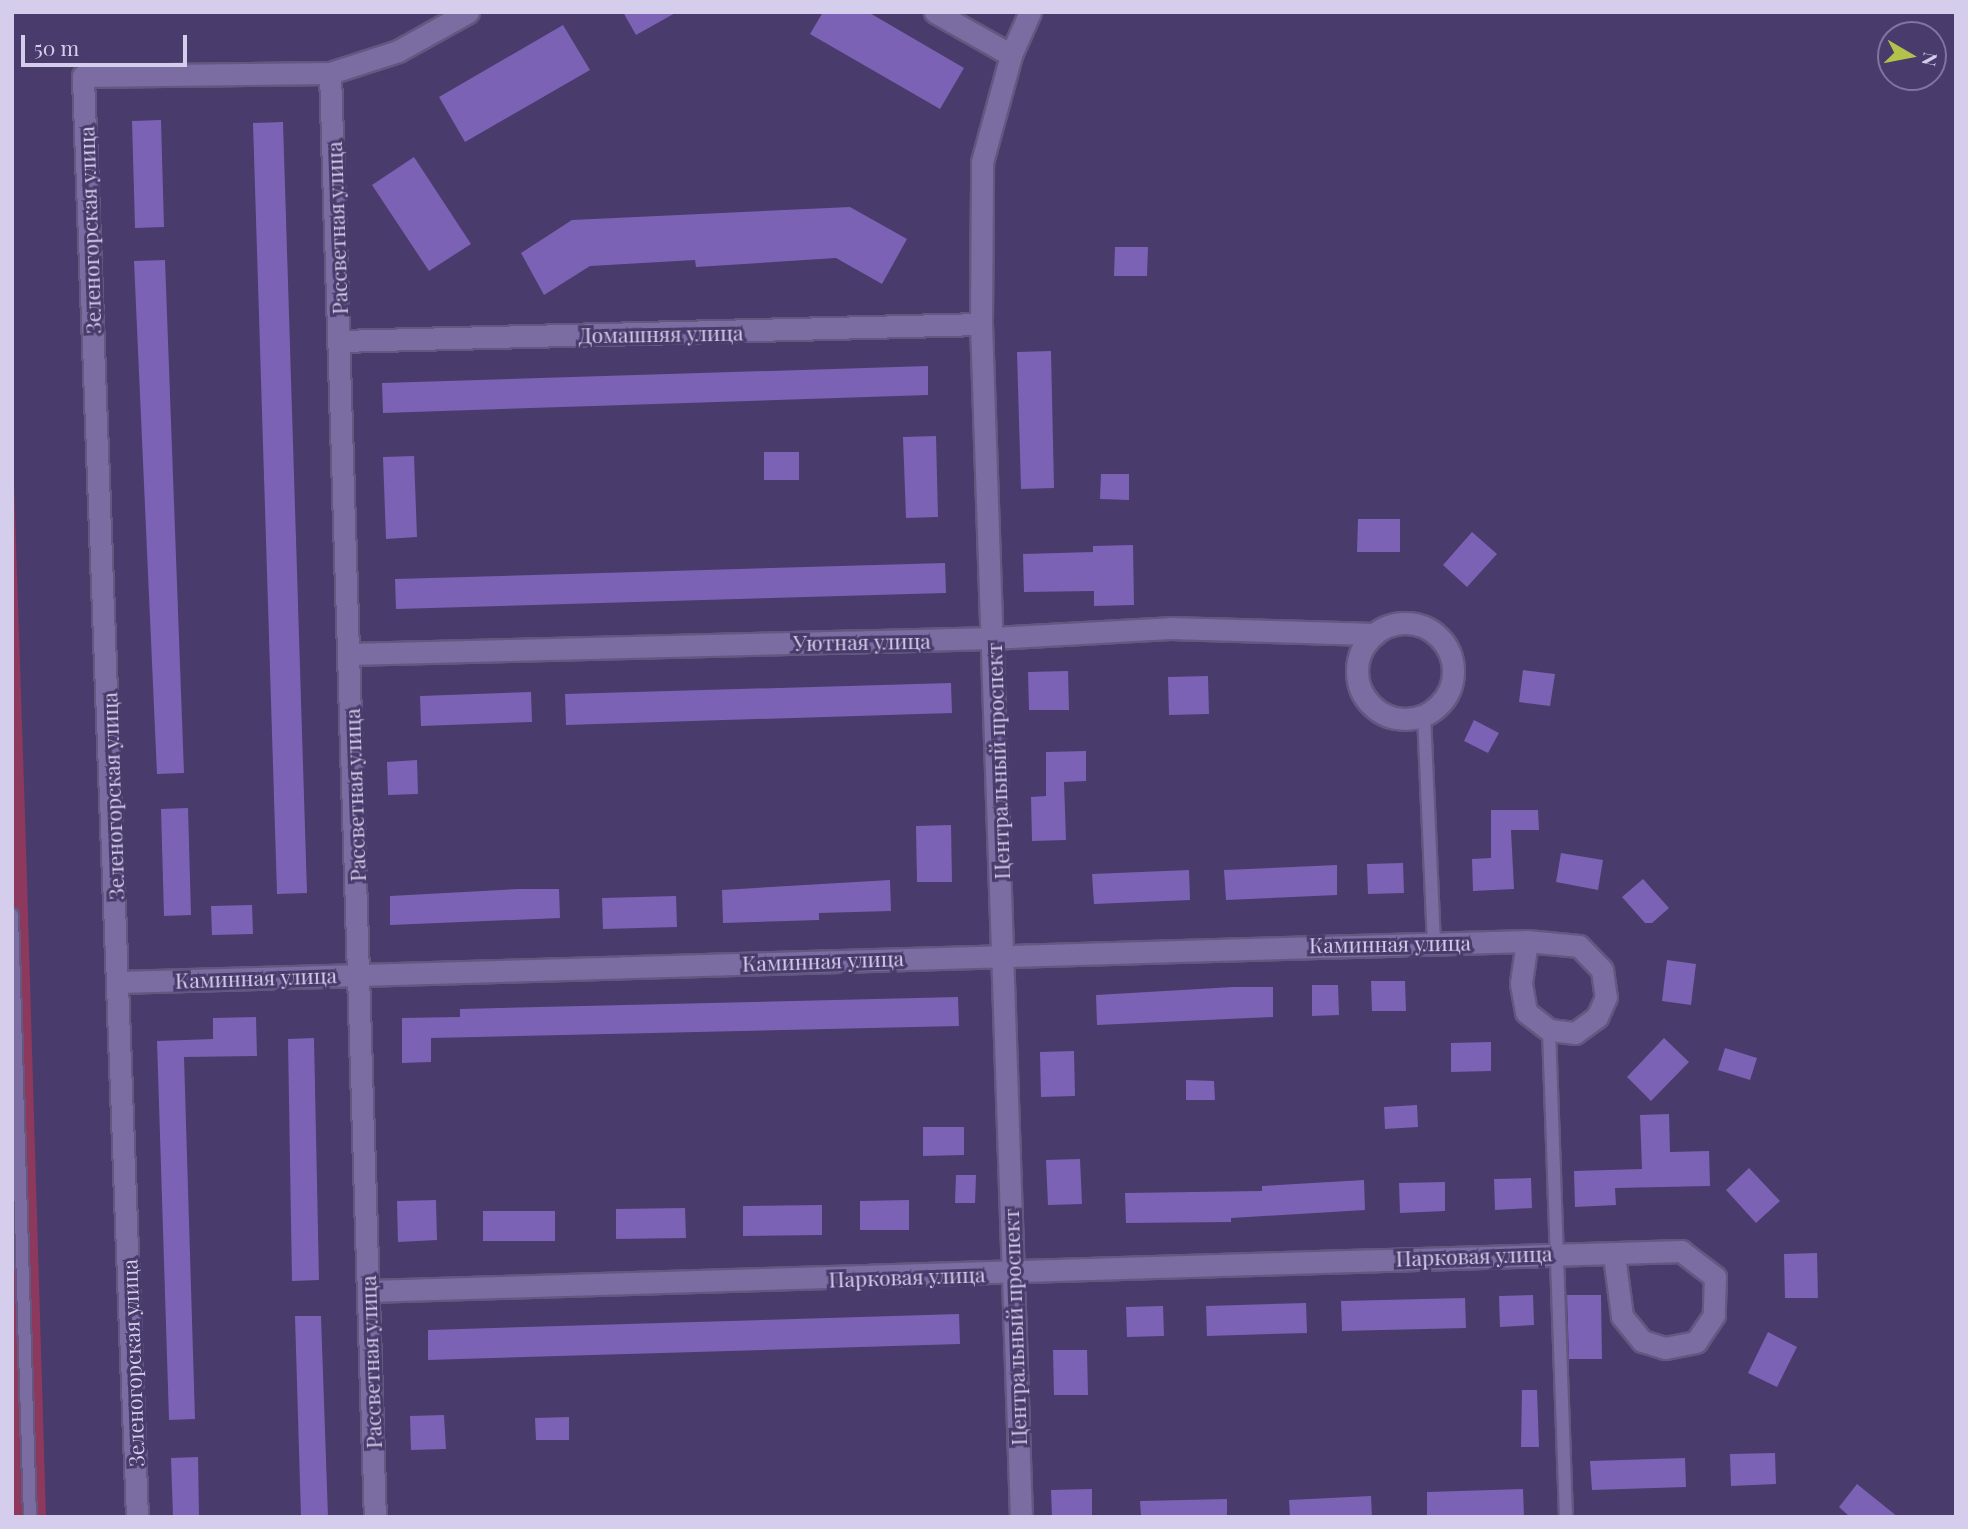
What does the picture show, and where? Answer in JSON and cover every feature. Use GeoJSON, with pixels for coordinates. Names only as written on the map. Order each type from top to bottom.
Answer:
{"type":"FeatureCollection","features":[{"type":"Feature","properties":{"kind":"street"},"geometry":{"type":"LineString","coordinates":[[330,73],[398,51],[468,12]]}},
{"type":"Feature","properties":{"kind":"street"},"geometry":{"type":"LineString","coordinates":[[935,12],[1011,55]]}},
{"type":"Feature","properties":{"kind":"street","name":"Центральный проспект"},"geometry":{"type":"LineString","coordinates":[[1021,1517],[981,324],[982,162],[1011,55],[1030,12]]}},
{"type":"Feature","properties":{"kind":"street","name":"Зеленогорская улица"},"geometry":{"type":"LineString","coordinates":[[137,1517],[83,76],[330,73]]}},
{"type":"Feature","properties":{"kind":"street","name":"Рассветная улица"},"geometry":{"type":"LineString","coordinates":[[330,73],[360,973],[374,1517]]}},
{"type":"Feature","properties":{"kind":"street","name":"Домашняя улица"},"geometry":{"type":"LineString","coordinates":[[340,341],[981,324]]}},
{"type":"Feature","properties":{"kind":"street"},"geometry":{"type":"LineString","coordinates":[[1399,623],[1413,623],[1437,635],[1446,646],[1453,672],[1451,686],[1445,698],[1424,715],[1397,718],[1384,714],[1364,696],[1357,670],[1365,644],[1375,634],[1399,623]]}},
{"type":"Feature","properties":{"kind":"street","name":"Уютная улица"},"geometry":{"type":"LineString","coordinates":[[349,654],[993,638],[1170,628],[1375,634]]}},
{"type":"Feature","properties":{"kind":"street","name":"Каминная улица"},"geometry":{"type":"LineString","coordinates":[[119,982],[1434,941],[1527,941],[1579,946],[1602,970],[1606,997],[1597,1017],[1574,1033],[1549,1030]]}},
{"type":"Feature","properties":{"kind":"street"},"geometry":{"type":"LineString","coordinates":[[1527,941],[1521,983],[1526,1012],[1549,1030]]}},
{"type":"Feature","properties":{"kind":"street","name":"Парковая улица"},"geometry":{"type":"LineString","coordinates":[[369,1291],[1012,1273],[1554,1252],[1614,1255],[1681,1251],[1715,1278],[1714,1315],[1696,1342],[1665,1348],[1642,1340],[1622,1315],[1614,1255]]}},
{"type":"Feature","properties":{"kind":"lane"},"geometry":{"type":"LineString","coordinates":[[1424,715],[1434,941]]}},
{"type":"Feature","properties":{"kind":"lane"},"geometry":{"type":"LineString","coordinates":[[12,915],[30,1517]]}},
{"type":"Feature","properties":{"kind":"lane"},"geometry":{"type":"LineString","coordinates":[[1549,1030],[1554,1252],[1566,1517]]}},
{"type":"Feature","properties":{"kind":"shaded area"},"geometry":{"type":"Polygon","coordinates":[[[12,422],[25,814],[46,1517],[12,1517],[12,422]]]}},
{"type":"Feature","properties":{"kind":"building"},"geometry":{"type":"Polygon","coordinates":[[[623,12],[677,12],[636,35],[623,12]]]}},
{"type":"Feature","properties":{"kind":"building"},"geometry":{"type":"Polygon","coordinates":[[[823,12],[868,12],[964,68],[940,109],[810,34],[823,12]]]}},
{"type":"Feature","properties":{"kind":"building"},"geometry":{"type":"Polygon","coordinates":[[[563,25],[590,70],[465,142],[439,97],[563,25]]]}},
{"type":"Feature","properties":{"kind":"building"},"geometry":{"type":"Polygon","coordinates":[[[161,120],[164,227],[135,228],[132,121],[161,120]]]}},
{"type":"Feature","properties":{"kind":"building"},"geometry":{"type":"Polygon","coordinates":[[[283,122],[307,893],[277,894],[253,123],[283,122]]]}},
{"type":"Feature","properties":{"kind":"building"},"geometry":{"type":"Polygon","coordinates":[[[414,157],[471,244],[429,271],[372,185],[414,157]]]}},
{"type":"Feature","properties":{"kind":"building"},"geometry":{"type":"Polygon","coordinates":[[[850,207],[907,239],[882,284],[836,258],[696,267],[695,260],[590,266],[544,295],[521,253],[572,220],[850,207]]]}},
{"type":"Feature","properties":{"kind":"building"},"geometry":{"type":"Polygon","coordinates":[[[1115,247],[1148,247],[1147,276],[1114,276],[1115,247]]]}},
{"type":"Feature","properties":{"kind":"building"},"geometry":{"type":"Polygon","coordinates":[[[165,260],[184,773],[157,774],[134,261],[165,260]]]}},
{"type":"Feature","properties":{"kind":"building"},"geometry":{"type":"Polygon","coordinates":[[[1051,351],[1054,488],[1021,489],[1017,352],[1051,351]]]}},
{"type":"Feature","properties":{"kind":"building"},"geometry":{"type":"Polygon","coordinates":[[[928,366],[928,395],[383,413],[382,383],[928,366]]]}},
{"type":"Feature","properties":{"kind":"building"},"geometry":{"type":"Polygon","coordinates":[[[936,436],[938,517],[906,518],[903,437],[936,436]]]}},
{"type":"Feature","properties":{"kind":"building"},"geometry":{"type":"Polygon","coordinates":[[[764,452],[799,452],[799,480],[764,480],[764,452]]]}},
{"type":"Feature","properties":{"kind":"building"},"geometry":{"type":"Polygon","coordinates":[[[414,456],[417,537],[386,539],[383,457],[414,456]]]}},
{"type":"Feature","properties":{"kind":"building"},"geometry":{"type":"Polygon","coordinates":[[[1101,474],[1129,474],[1129,500],[1100,499],[1101,474]]]}},
{"type":"Feature","properties":{"kind":"building"},"geometry":{"type":"Polygon","coordinates":[[[1358,519],[1400,519],[1400,552],[1357,552],[1358,519]]]}},
{"type":"Feature","properties":{"kind":"building"},"geometry":{"type":"Polygon","coordinates":[[[1472,532],[1497,554],[1467,587],[1443,565],[1472,532]]]}},
{"type":"Feature","properties":{"kind":"building"},"geometry":{"type":"Polygon","coordinates":[[[1133,545],[1134,605],[1094,606],[1094,591],[1024,592],[1023,554],[1093,552],[1093,546],[1133,545]]]}},
{"type":"Feature","properties":{"kind":"building"},"geometry":{"type":"Polygon","coordinates":[[[945,563],[946,593],[396,609],[395,579],[945,563]]]}},
{"type":"Feature","properties":{"kind":"building"},"geometry":{"type":"Polygon","coordinates":[[[1523,670],[1555,674],[1550,706],[1519,702],[1523,670]]]}},
{"type":"Feature","properties":{"kind":"building"},"geometry":{"type":"Polygon","coordinates":[[[1068,671],[1069,710],[1029,710],[1028,672],[1068,671]]]}},
{"type":"Feature","properties":{"kind":"building"},"geometry":{"type":"Polygon","coordinates":[[[1208,676],[1209,714],[1169,715],[1168,677],[1208,676]]]}},
{"type":"Feature","properties":{"kind":"building"},"geometry":{"type":"Polygon","coordinates":[[[951,683],[952,713],[566,725],[565,694],[951,683]]]}},
{"type":"Feature","properties":{"kind":"building"},"geometry":{"type":"Polygon","coordinates":[[[531,692],[532,722],[421,726],[420,696],[531,692]]]}},
{"type":"Feature","properties":{"kind":"building"},"geometry":{"type":"Polygon","coordinates":[[[1474,720],[1499,733],[1488,753],[1464,741],[1474,720]]]}},
{"type":"Feature","properties":{"kind":"building"},"geometry":{"type":"Polygon","coordinates":[[[1086,751],[1086,781],[1064,782],[1066,840],[1032,841],[1031,797],[1046,796],[1046,752],[1086,751]]]}},
{"type":"Feature","properties":{"kind":"building"},"geometry":{"type":"Polygon","coordinates":[[[417,760],[418,794],[388,795],[387,762],[417,760]]]}},
{"type":"Feature","properties":{"kind":"building"},"geometry":{"type":"Polygon","coordinates":[[[188,808],[191,915],[164,916],[161,809],[188,808]]]}},
{"type":"Feature","properties":{"kind":"building"},"geometry":{"type":"Polygon","coordinates":[[[1491,810],[1538,810],[1539,830],[1511,830],[1514,889],[1473,891],[1472,859],[1491,858],[1491,810]]]}},
{"type":"Feature","properties":{"kind":"building"},"geometry":{"type":"Polygon","coordinates":[[[951,825],[952,882],[917,882],[916,826],[951,825]]]}},
{"type":"Feature","properties":{"kind":"building"},"geometry":{"type":"Polygon","coordinates":[[[1561,853],[1603,860],[1598,890],[1556,882],[1561,853]]]}},
{"type":"Feature","properties":{"kind":"building"},"geometry":{"type":"Polygon","coordinates":[[[1403,863],[1404,893],[1368,894],[1367,864],[1403,863]]]}},
{"type":"Feature","properties":{"kind":"building"},"geometry":{"type":"Polygon","coordinates":[[[1337,865],[1337,895],[1226,900],[1224,870],[1337,865]]]}},
{"type":"Feature","properties":{"kind":"building"},"geometry":{"type":"Polygon","coordinates":[[[1189,870],[1190,900],[1094,904],[1092,874],[1189,870]]]}},
{"type":"Feature","properties":{"kind":"building"},"geometry":{"type":"Polygon","coordinates":[[[1643,879],[1669,908],[1652,923],[1645,923],[1622,897],[1643,879]]]}},
{"type":"Feature","properties":{"kind":"building"},"geometry":{"type":"Polygon","coordinates":[[[890,880],[891,911],[819,913],[819,920],[723,923],[722,890],[890,880]]]}},
{"type":"Feature","properties":{"kind":"building"},"geometry":{"type":"Polygon","coordinates":[[[559,889],[560,918],[390,925],[390,896],[559,889]]]}},
{"type":"Feature","properties":{"kind":"building"},"geometry":{"type":"Polygon","coordinates":[[[676,896],[677,927],[603,929],[602,898],[676,896]]]}},
{"type":"Feature","properties":{"kind":"building"},"geometry":{"type":"Polygon","coordinates":[[[252,905],[253,934],[212,935],[211,906],[252,905]]]}},
{"type":"Feature","properties":{"kind":"building"},"geometry":{"type":"Polygon","coordinates":[[[1667,960],[1696,964],[1691,1005],[1662,1001],[1667,960]]]}},
{"type":"Feature","properties":{"kind":"building"},"geometry":{"type":"Polygon","coordinates":[[[1371,981],[1405,981],[1406,1011],[1372,1011],[1371,981]]]}},
{"type":"Feature","properties":{"kind":"building"},"geometry":{"type":"Polygon","coordinates":[[[1312,985],[1338,985],[1339,1015],[1312,1016],[1312,985]]]}},
{"type":"Feature","properties":{"kind":"building"},"geometry":{"type":"Polygon","coordinates":[[[1273,987],[1273,1017],[1097,1025],[1096,995],[1273,987]]]}},
{"type":"Feature","properties":{"kind":"building"},"geometry":{"type":"Polygon","coordinates":[[[958,997],[959,1026],[431,1038],[431,1062],[402,1063],[402,1018],[460,1017],[460,1009],[958,997]]]}},
{"type":"Feature","properties":{"kind":"building"},"geometry":{"type":"Polygon","coordinates":[[[256,1017],[257,1056],[184,1057],[195,1419],[169,1420],[157,1041],[213,1039],[213,1018],[256,1017]]]}},
{"type":"Feature","properties":{"kind":"building"},"geometry":{"type":"Polygon","coordinates":[[[314,1038],[319,1280],[292,1281],[288,1039],[314,1038]]]}},
{"type":"Feature","properties":{"kind":"building"},"geometry":{"type":"Polygon","coordinates":[[[1664,1038],[1689,1062],[1651,1101],[1627,1077],[1664,1038]]]}},
{"type":"Feature","properties":{"kind":"building"},"geometry":{"type":"Polygon","coordinates":[[[1491,1042],[1491,1071],[1451,1072],[1451,1043],[1491,1042]]]}},
{"type":"Feature","properties":{"kind":"building"},"geometry":{"type":"Polygon","coordinates":[[[1725,1048],[1757,1058],[1750,1080],[1718,1070],[1725,1048]]]}},
{"type":"Feature","properties":{"kind":"building"},"geometry":{"type":"Polygon","coordinates":[[[1074,1051],[1075,1096],[1041,1097],[1040,1052],[1074,1051]]]}},
{"type":"Feature","properties":{"kind":"building"},"geometry":{"type":"Polygon","coordinates":[[[1186,1080],[1214,1081],[1215,1100],[1186,1100],[1186,1080]]]}},
{"type":"Feature","properties":{"kind":"building"},"geometry":{"type":"Polygon","coordinates":[[[1417,1105],[1418,1127],[1385,1129],[1384,1107],[1417,1105]]]}},
{"type":"Feature","properties":{"kind":"building"},"geometry":{"type":"Polygon","coordinates":[[[1669,1114],[1670,1152],[1709,1151],[1710,1186],[1615,1188],[1616,1205],[1575,1207],[1574,1171],[1642,1169],[1640,1115],[1669,1114]]]}},
{"type":"Feature","properties":{"kind":"building"},"geometry":{"type":"Polygon","coordinates":[[[923,1127],[964,1127],[964,1155],[923,1156],[923,1127]]]}},
{"type":"Feature","properties":{"kind":"building"},"geometry":{"type":"Polygon","coordinates":[[[1080,1159],[1082,1204],[1048,1205],[1046,1160],[1080,1159]]]}},
{"type":"Feature","properties":{"kind":"building"},"geometry":{"type":"Polygon","coordinates":[[[1749,1168],[1780,1201],[1756,1223],[1726,1190],[1749,1168]]]}},
{"type":"Feature","properties":{"kind":"building"},"geometry":{"type":"Polygon","coordinates":[[[956,1175],[976,1175],[975,1203],[955,1203],[956,1175]]]}},
{"type":"Feature","properties":{"kind":"building"},"geometry":{"type":"Polygon","coordinates":[[[1531,1178],[1532,1208],[1495,1210],[1494,1179],[1531,1178]]]}},
{"type":"Feature","properties":{"kind":"building"},"geometry":{"type":"Polygon","coordinates":[[[1364,1180],[1365,1210],[1231,1218],[1231,1222],[1126,1223],[1125,1193],[1262,1191],[1262,1186],[1364,1180]]]}},
{"type":"Feature","properties":{"kind":"building"},"geometry":{"type":"Polygon","coordinates":[[[1445,1182],[1445,1211],[1400,1213],[1399,1183],[1445,1182]]]}},
{"type":"Feature","properties":{"kind":"building"},"geometry":{"type":"Polygon","coordinates":[[[436,1200],[437,1240],[398,1242],[397,1201],[436,1200]]]}},
{"type":"Feature","properties":{"kind":"building"},"geometry":{"type":"Polygon","coordinates":[[[909,1200],[909,1230],[860,1230],[860,1201],[909,1200]]]}},
{"type":"Feature","properties":{"kind":"building"},"geometry":{"type":"Polygon","coordinates":[[[822,1205],[822,1235],[743,1236],[743,1206],[822,1205]]]}},
{"type":"Feature","properties":{"kind":"building"},"geometry":{"type":"Polygon","coordinates":[[[685,1208],[686,1238],[616,1239],[616,1209],[685,1208]]]}},
{"type":"Feature","properties":{"kind":"building"},"geometry":{"type":"Polygon","coordinates":[[[483,1211],[555,1211],[555,1241],[483,1241],[483,1211]]]}},
{"type":"Feature","properties":{"kind":"building"},"geometry":{"type":"Polygon","coordinates":[[[1817,1253],[1818,1298],[1785,1298],[1784,1254],[1817,1253]]]}},
{"type":"Feature","properties":{"kind":"building"},"geometry":{"type":"Polygon","coordinates":[[[1533,1295],[1534,1325],[1500,1327],[1499,1296],[1533,1295]]]}},
{"type":"Feature","properties":{"kind":"building"},"geometry":{"type":"Polygon","coordinates":[[[1567,1295],[1601,1295],[1602,1359],[1569,1359],[1567,1295]]]}},
{"type":"Feature","properties":{"kind":"building"},"geometry":{"type":"Polygon","coordinates":[[[1465,1298],[1466,1328],[1342,1331],[1341,1301],[1465,1298]]]}},
{"type":"Feature","properties":{"kind":"building"},"geometry":{"type":"Polygon","coordinates":[[[1306,1303],[1307,1333],[1207,1336],[1206,1306],[1306,1303]]]}},
{"type":"Feature","properties":{"kind":"building"},"geometry":{"type":"Polygon","coordinates":[[[1163,1306],[1164,1336],[1127,1337],[1126,1307],[1163,1306]]]}},
{"type":"Feature","properties":{"kind":"building"},"geometry":{"type":"Polygon","coordinates":[[[959,1314],[960,1344],[428,1360],[428,1330],[959,1314]]]}},
{"type":"Feature","properties":{"kind":"building"},"geometry":{"type":"Polygon","coordinates":[[[295,1316],[321,1316],[328,1517],[301,1517],[295,1316]]]}},
{"type":"Feature","properties":{"kind":"building"},"geometry":{"type":"Polygon","coordinates":[[[1768,1332],[1797,1347],[1777,1387],[1748,1373],[1768,1332]]]}},
{"type":"Feature","properties":{"kind":"building"},"geometry":{"type":"Polygon","coordinates":[[[1053,1350],[1087,1350],[1088,1395],[1054,1395],[1053,1350]]]}},
{"type":"Feature","properties":{"kind":"building"},"geometry":{"type":"Polygon","coordinates":[[[1522,1390],[1537,1390],[1539,1447],[1521,1447],[1522,1390]]]}},
{"type":"Feature","properties":{"kind":"building"},"geometry":{"type":"Polygon","coordinates":[[[444,1415],[446,1449],[411,1450],[410,1416],[444,1415]]]}},
{"type":"Feature","properties":{"kind":"building"},"geometry":{"type":"Polygon","coordinates":[[[569,1417],[569,1440],[536,1440],[535,1418],[569,1417]]]}},
{"type":"Feature","properties":{"kind":"building"},"geometry":{"type":"Polygon","coordinates":[[[1775,1453],[1776,1484],[1731,1486],[1730,1454],[1775,1453]]]}},
{"type":"Feature","properties":{"kind":"building"},"geometry":{"type":"Polygon","coordinates":[[[198,1457],[199,1517],[173,1517],[171,1458],[198,1457]]]}},
{"type":"Feature","properties":{"kind":"building"},"geometry":{"type":"Polygon","coordinates":[[[1685,1458],[1686,1487],[1592,1490],[1590,1461],[1685,1458]]]}},
{"type":"Feature","properties":{"kind":"building"},"geometry":{"type":"Polygon","coordinates":[[[1857,1484],[1898,1517],[1850,1517],[1839,1507],[1857,1484]]]}},
{"type":"Feature","properties":{"kind":"building"},"geometry":{"type":"Polygon","coordinates":[[[1092,1489],[1092,1517],[1052,1517],[1051,1490],[1092,1489]]]}},
{"type":"Feature","properties":{"kind":"building"},"geometry":{"type":"Polygon","coordinates":[[[1523,1489],[1524,1517],[1427,1517],[1427,1492],[1523,1489]]]}},
{"type":"Feature","properties":{"kind":"building"},"geometry":{"type":"Polygon","coordinates":[[[1371,1496],[1372,1517],[1290,1517],[1289,1500],[1371,1496]]]}},
{"type":"Feature","properties":{"kind":"building"},"geometry":{"type":"Polygon","coordinates":[[[1227,1499],[1227,1517],[1141,1517],[1140,1501],[1227,1499]]]}}]}
